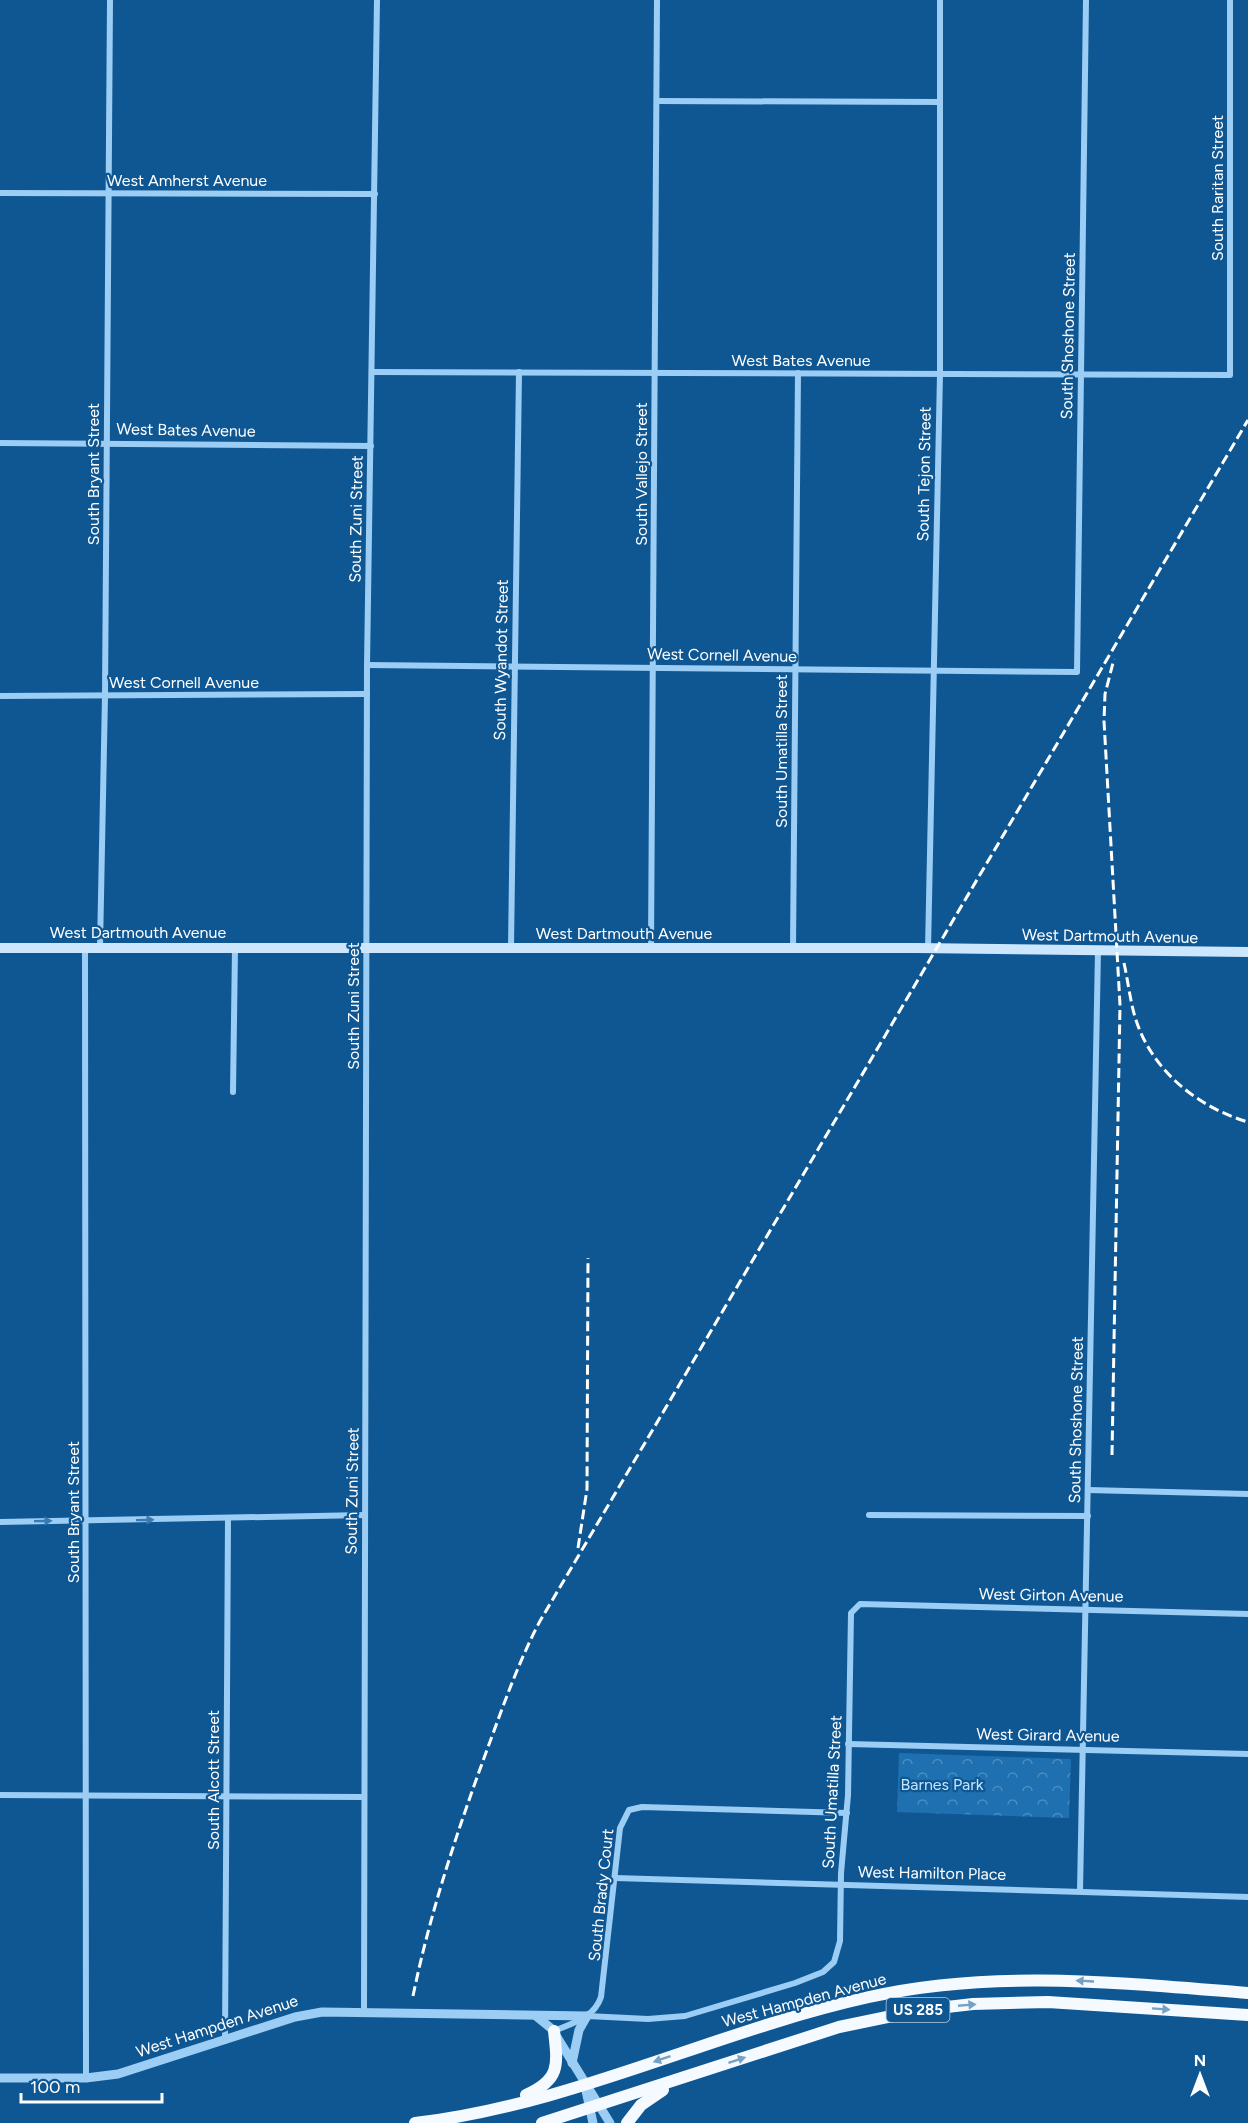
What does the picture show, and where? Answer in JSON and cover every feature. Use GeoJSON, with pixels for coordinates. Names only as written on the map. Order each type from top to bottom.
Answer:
{"type":"FeatureCollection","features":[{"type":"Feature","properties":{"kind":"highway","name":"West Hampden Avenue"},"geometry":{"type":"LineString","coordinates":[[415,2123],[493,2110],[584,2084],[806,2013],[868,1997],[920,1988],[1038,1979],[1248,1993]]}},
{"type":"Feature","properties":{"kind":"highway","name":"US 285"},"geometry":{"type":"LineString","coordinates":[[542,2123],[839,2027],[875,2018],[946,2006],[1060,2002],[1248,2015]]}},
{"type":"Feature","properties":{"kind":"highway"},"geometry":{"type":"LineString","coordinates":[[493,2110],[536,2091],[550,2082],[557,2063],[554,2031]]}},
{"type":"Feature","properties":{"kind":"highway"},"geometry":{"type":"LineString","coordinates":[[627,2123],[635,2110],[655,2094],[707,2070]]}},
{"type":"Feature","properties":{"kind":"main road","name":"West Dartmouth Avenue"},"geometry":{"type":"LineString","coordinates":[[0,948],[511,947],[1248,952]]}},
{"type":"Feature","properties":{"kind":"street","name":"South Bryant Street"},"geometry":{"type":"LineString","coordinates":[[100,947],[105,696],[110,0]]}},
{"type":"Feature","properties":{"kind":"street","name":"South Zuni Street"},"geometry":{"type":"LineString","coordinates":[[364,2011],[363,1797],[368,1261],[366,947],[376,0]]}},
{"type":"Feature","properties":{"kind":"street","name":"South Vallejo Street"},"geometry":{"type":"LineString","coordinates":[[651,948],[657,0]]}},
{"type":"Feature","properties":{"kind":"street","name":"South Tejon Street"},"geometry":{"type":"LineString","coordinates":[[928,949],[940,374],[940,0]]}},
{"type":"Feature","properties":{"kind":"street","name":"South Shoshone Street"},"geometry":{"type":"LineString","coordinates":[[1077,672],[1086,0]]}},
{"type":"Feature","properties":{"kind":"street","name":"South Raritan Street"},"geometry":{"type":"LineString","coordinates":[[1230,0],[1230,375]]}},
{"type":"Feature","properties":{"kind":"street"},"geometry":{"type":"LineString","coordinates":[[657,101],[940,102]]}},
{"type":"Feature","properties":{"kind":"street","name":"West Amherst Avenue"},"geometry":{"type":"LineString","coordinates":[[0,193],[375,194]]}},
{"type":"Feature","properties":{"kind":"street","name":"West Bates Avenue"},"geometry":{"type":"LineString","coordinates":[[372,372],[1230,375]]}},
{"type":"Feature","properties":{"kind":"street","name":"South Wyandot Street"},"geometry":{"type":"LineString","coordinates":[[511,947],[519,372]]}},
{"type":"Feature","properties":{"kind":"street","name":"South Umatilla Street"},"geometry":{"type":"LineString","coordinates":[[793,948],[798,374]]}},
{"type":"Feature","properties":{"kind":"street","name":"West Bates Avenue"},"geometry":{"type":"LineString","coordinates":[[0,443],[371,446]]}},
{"type":"Feature","properties":{"kind":"street","name":"West Cornell Avenue"},"geometry":{"type":"LineString","coordinates":[[368,665],[1077,672]]}},
{"type":"Feature","properties":{"kind":"street","name":"West Cornell Avenue"},"geometry":{"type":"LineString","coordinates":[[0,696],[368,694]]}},
{"type":"Feature","properties":{"kind":"street","name":"South Bryant Street"},"geometry":{"type":"LineString","coordinates":[[85,947],[86,2078]]}},
{"type":"Feature","properties":{"kind":"street"},"geometry":{"type":"LineString","coordinates":[[233,1092],[235,947]]}},
{"type":"Feature","properties":{"kind":"street","name":"South Shoshone Street"},"geometry":{"type":"LineString","coordinates":[[1080,1891],[1098,951]]}},
{"type":"Feature","properties":{"kind":"street"},"geometry":{"type":"LineString","coordinates":[[1088,1490],[1248,1494]]}},
{"type":"Feature","properties":{"kind":"street"},"geometry":{"type":"LineString","coordinates":[[0,1522],[228,1520],[365,1515]]}},
{"type":"Feature","properties":{"kind":"street"},"geometry":{"type":"LineString","coordinates":[[869,1515],[1088,1516]]}},
{"type":"Feature","properties":{"kind":"street","name":"South Alcott Street"},"geometry":{"type":"LineString","coordinates":[[225,2041],[228,1520]]}},
{"type":"Feature","properties":{"kind":"street","name":"West Girton Avenue"},"geometry":{"type":"LineString","coordinates":[[855,1608],[860,1604],[1248,1614]]}},
{"type":"Feature","properties":{"kind":"street","name":"South Umatilla Street"},"geometry":{"type":"LineString","coordinates":[[823,1972],[837,1956],[847,1813],[852,1613],[855,1608]]}},
{"type":"Feature","properties":{"kind":"street","name":"West Girard Avenue"},"geometry":{"type":"LineString","coordinates":[[848,1744],[1248,1754]]}},
{"type":"Feature","properties":{"kind":"street"},"geometry":{"type":"LineString","coordinates":[[0,1795],[363,1797]]}},
{"type":"Feature","properties":{"kind":"street","name":"South Brady Court"},"geometry":{"type":"LineString","coordinates":[[587,2016],[597,2007],[603,1989],[623,1820],[629,1810],[635,1808],[847,1813]]}},
{"type":"Feature","properties":{"kind":"street","name":"West Hamilton Place"},"geometry":{"type":"LineString","coordinates":[[615,1878],[1248,1897]]}},
{"type":"Feature","properties":{"kind":"street","name":"West Hampden Avenue"},"geometry":{"type":"LineString","coordinates":[[0,2078],[86,2078],[129,2071],[304,2015],[364,2011],[587,2016],[613,2019],[685,2016],[795,1983],[823,1972]]}},
{"type":"Feature","properties":{"kind":"street"},"geometry":{"type":"LineString","coordinates":[[534,2015],[554,2031],[584,2084],[602,2105],[610,2123]]}},
{"type":"Feature","properties":{"kind":"street"},"geometry":{"type":"LineString","coordinates":[[554,2031],[587,2016]]}},
{"type":"Feature","properties":{"kind":"street"},"geometry":{"type":"LineString","coordinates":[[572,2063],[579,2030],[587,2016]]}},
{"type":"Feature","properties":{"kind":"street"},"geometry":{"type":"LineString","coordinates":[[584,2084],[593,2123]]}},
{"type":"Feature","properties":{"kind":"green space","name":"Barnes Park"},"geometry":{"type":"Polygon","coordinates":[[[899,1753],[1071,1759],[1069,1818],[897,1812],[899,1753]]]}},
{"type":"Feature","properties":{"kind":"railway"},"geometry":{"type":"LineString","coordinates":[[413,1996],[428,1931],[457,1834],[508,1694],[540,1621],[1248,420]]}},
{"type":"Feature","properties":{"kind":"railway"},"geometry":{"type":"LineString","coordinates":[[1112,1455],[1120,1005],[1104,721],[1105,694],[1114,659]]}},
{"type":"Feature","properties":{"kind":"railway"},"geometry":{"type":"LineString","coordinates":[[1124,963],[1135,1017],[1142,1036],[1164,1070],[1178,1084],[1211,1107],[1248,1122]]}},
{"type":"Feature","properties":{"kind":"railway"},"geometry":{"type":"LineString","coordinates":[[578,1548],[587,1489],[588,1258]]}}]}
